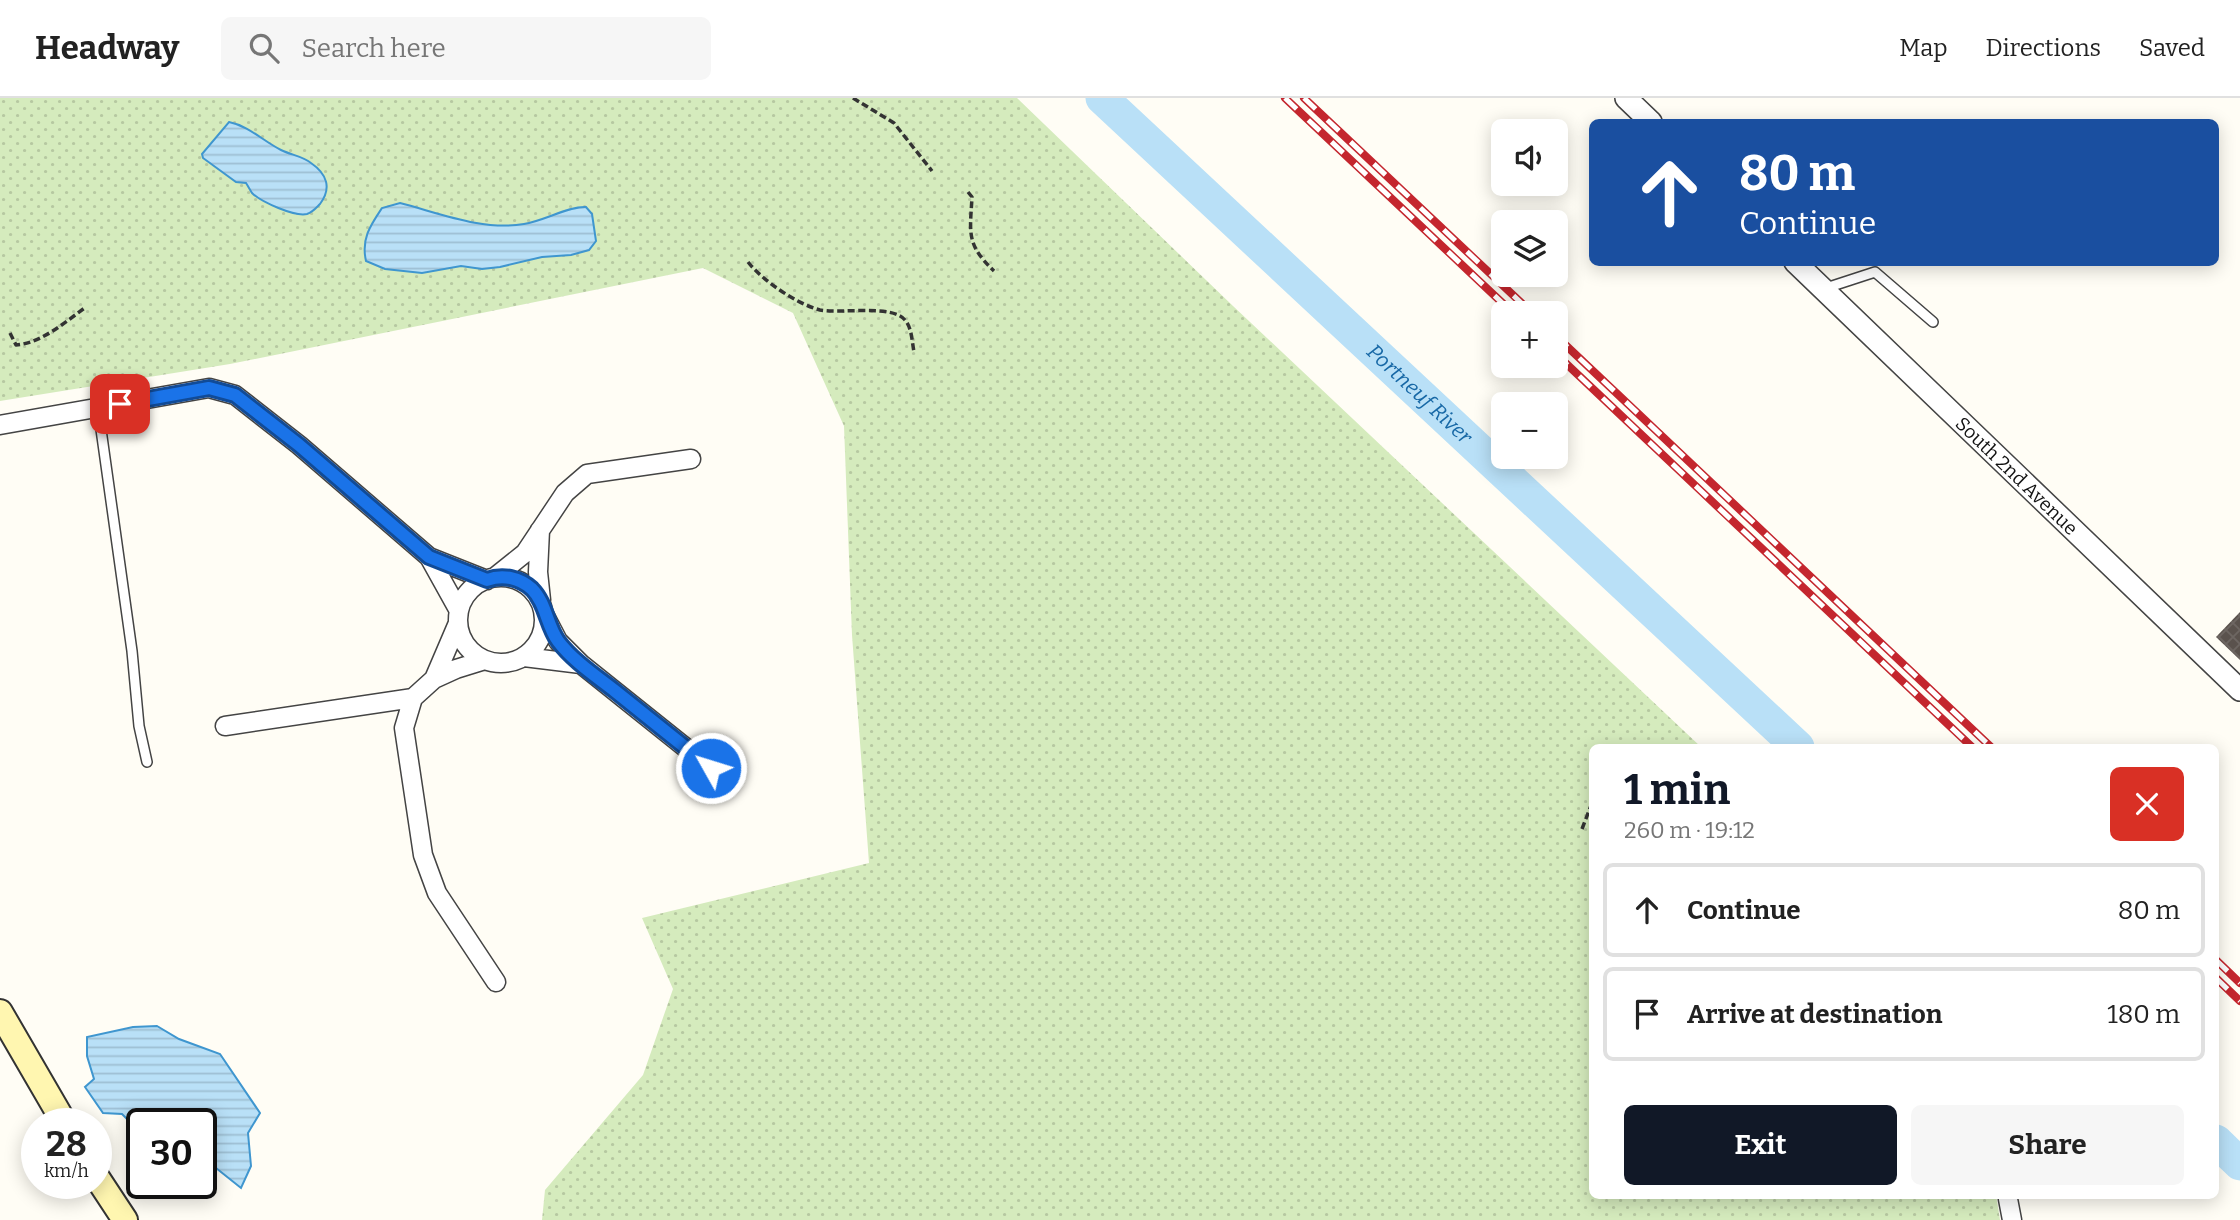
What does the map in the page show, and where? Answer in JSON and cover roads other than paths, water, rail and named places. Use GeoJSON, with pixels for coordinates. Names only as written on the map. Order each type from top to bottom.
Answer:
{"type":"FeatureCollection","features":[{"type":"Feature","properties":{"kind":"main road"},"geometry":{"type":"LineString","coordinates":[[0,1012],[56,1108]]}},
{"type":"Feature","properties":{"kind":"main road"},"geometry":{"type":"LineString","coordinates":[[111,1199],[125,1220]]}},
{"type":"Feature","properties":{"kind":"street"},"geometry":{"type":"LineString","coordinates":[[1626,98],[1648,119]]}},
{"type":"Feature","properties":{"kind":"street","name":"South 2nd Avenue"},"geometry":{"type":"LineString","coordinates":[[1799,266],[2240,690]]}},
{"type":"Feature","properties":{"kind":"street"},"geometry":{"type":"LineString","coordinates":[[0,425],[209,388],[235,395],[299,445],[429,557],[491,578]]}},
{"type":"Feature","properties":{"kind":"street"},"geometry":{"type":"LineString","coordinates":[[491,578],[525,553],[565,494],[587,474],[691,458]]}},
{"type":"Feature","properties":{"kind":"street"},"geometry":{"type":"LineString","coordinates":[[540,530],[538,572],[543,608],[544,629],[539,642],[524,657],[504,664],[485,660],[465,645],[459,632],[459,617],[461,603],[470,590],[491,578],[509,577],[522,582],[533,590],[543,608],[558,641],[581,664],[711,768]]}},
{"type":"Feature","properties":{"kind":"street"},"geometry":{"type":"LineString","coordinates":[[429,557],[459,617],[434,678]]}},
{"type":"Feature","properties":{"kind":"street"},"geometry":{"type":"LineString","coordinates":[[524,657],[581,664]]}},
{"type":"Feature","properties":{"kind":"street"},"geometry":{"type":"LineString","coordinates":[[485,660],[434,678],[413,698],[404,728],[424,855],[437,893],[496,982]]}},
{"type":"Feature","properties":{"kind":"street"},"geometry":{"type":"LineString","coordinates":[[225,726],[413,698]]}},
{"type":"Feature","properties":{"kind":"street"},"geometry":{"type":"LineString","coordinates":[[2008,1199],[2012,1220]]}},
{"type":"Feature","properties":{"kind":"lane"},"geometry":{"type":"LineString","coordinates":[[1822,289],[1875,272],[1933,322]]}},
{"type":"Feature","properties":{"kind":"lane"},"geometry":{"type":"LineString","coordinates":[[98,408],[132,650],[139,726],[147,762]]}},
{"type":"Feature","properties":{"kind":"water"},"geometry":{"type":"Polygon","coordinates":[[[229,122],[316,167],[324,177],[327,187],[320,204],[307,214],[278,208],[256,197],[246,183],[236,182],[203,158],[202,154],[229,122]]]}},
{"type":"Feature","properties":{"kind":"water"},"geometry":{"type":"Polygon","coordinates":[[[400,203],[461,220],[508,226],[586,207],[592,214],[596,241],[589,250],[571,255],[542,257],[500,267],[482,269],[461,266],[422,273],[385,269],[366,261],[366,239],[382,208],[400,203]]]}},
{"type":"Feature","properties":{"kind":"water"},"geometry":{"type":"Polygon","coordinates":[[[157,1026],[179,1039],[220,1054],[260,1113],[248,1133],[251,1166],[241,1188],[217,1169],[217,1108],[126,1108],[126,1118],[122,1114],[112,1113],[112,1108],[100,1108],[85,1087],[94,1079],[87,1056],[87,1037],[133,1027],[157,1026]]]}},
{"type":"Feature","properties":{"kind":"waterway","name":"Portneuf River"},"geometry":{"type":"LineString","coordinates":[[1102,98],[1795,744]]}},
{"type":"Feature","properties":{"kind":"waterway","name":"Portneuf River"},"geometry":{"type":"LineString","coordinates":[[2219,1144],[2240,1164]]}},
{"type":"Feature","properties":{"kind":"railway"},"geometry":{"type":"LineString","coordinates":[[1285,98],[1500,301]]}},
{"type":"Feature","properties":{"kind":"railway"},"geometry":{"type":"LineString","coordinates":[[1304,98],[1519,301]]}},
{"type":"Feature","properties":{"kind":"railway"},"geometry":{"type":"LineString","coordinates":[[1568,347],[1988,744]]}},
{"type":"Feature","properties":{"kind":"railway"},"geometry":{"type":"LineString","coordinates":[[1568,365],[1969,744]]}},
{"type":"Feature","properties":{"kind":"railway"},"geometry":{"type":"LineString","coordinates":[[2219,963],[2240,983]]}},
{"type":"Feature","properties":{"kind":"railway"},"geometry":{"type":"LineString","coordinates":[[2219,981],[2240,1001]]}}]}
